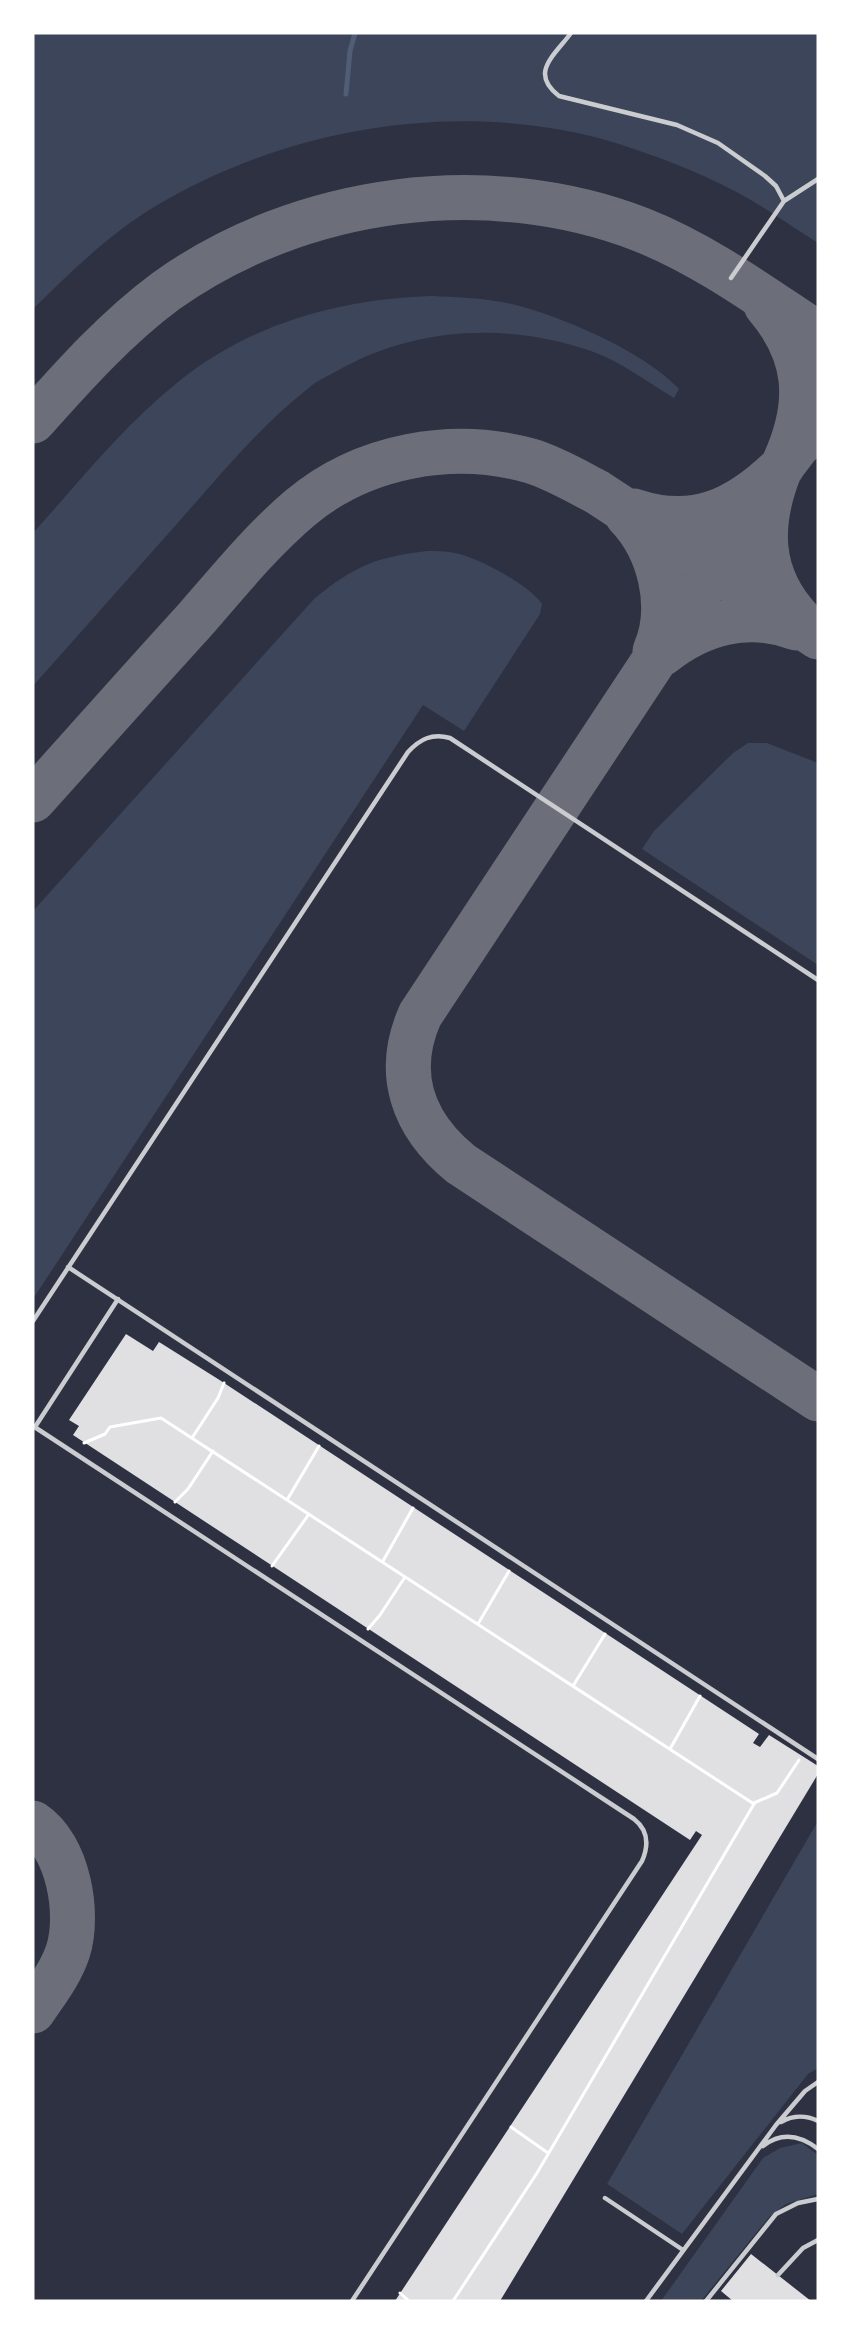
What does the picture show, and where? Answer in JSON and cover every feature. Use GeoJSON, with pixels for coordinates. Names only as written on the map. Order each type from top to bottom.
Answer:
{"type":"FeatureCollection","features":[{"type":"Feature","properties":{"kind":"lane"},"geometry":{"type":"LineString","coordinates":[[571,33],[546,65],[543,73],[544,81],[550,90],[568,100],[677,125],[718,143],[765,176],[776,186],[784,201]]}},
{"type":"Feature","properties":{"kind":"lane"},"geometry":{"type":"LineString","coordinates":[[731,278],[784,201],[818,179]]}},
{"type":"Feature","properties":{"kind":"lane"},"geometry":{"type":"LineString","coordinates":[[33,1321],[408,752],[416,743],[428,737],[440,735],[450,738],[818,980]]}},
{"type":"Feature","properties":{"kind":"lane"},"geometry":{"type":"LineString","coordinates":[[68,1267],[818,1759]]}},
{"type":"Feature","properties":{"kind":"lane"},"geometry":{"type":"LineString","coordinates":[[118,1299],[34,1426],[634,1819],[641,1825],[645,1834],[646,1852],[642,1861],[352,2301]]}},
{"type":"Feature","properties":{"kind":"lane"},"geometry":{"type":"LineString","coordinates":[[646,2301],[756,2151],[805,2091],[818,2082]]}},
{"type":"Feature","properties":{"kind":"lane"},"geometry":{"type":"LineString","coordinates":[[776,2126],[792,2117],[809,2117],[818,2121]]}},
{"type":"Feature","properties":{"kind":"lane"},"geometry":{"type":"LineString","coordinates":[[756,2151],[768,2142],[780,2137],[792,2136],[801,2138],[818,2149]]}},
{"type":"Feature","properties":{"kind":"lane"},"geometry":{"type":"LineString","coordinates":[[605,2198],[683,2250]]}},
{"type":"Feature","properties":{"kind":"lane"},"geometry":{"type":"LineString","coordinates":[[706,2301],[776,2214],[798,2203],[818,2199]]}},
{"type":"Feature","properties":{"kind":"lane"},"geometry":{"type":"LineString","coordinates":[[778,2275],[803,2248],[818,2240]]}},
{"type":"Feature","properties":{"kind":"path"},"geometry":{"type":"LineString","coordinates":[[192,1438],[218,1398],[224,1383]]}},
{"type":"Feature","properties":{"kind":"path"},"geometry":{"type":"LineString","coordinates":[[84,1443],[105,1434],[110,1427],[161,1418],[753,1804]]}},
{"type":"Feature","properties":{"kind":"path"},"geometry":{"type":"LineString","coordinates":[[287,1500],[319,1446]]}},
{"type":"Feature","properties":{"kind":"path"},"geometry":{"type":"LineString","coordinates":[[175,1502],[188,1489],[213,1451]]}},
{"type":"Feature","properties":{"kind":"path"},"geometry":{"type":"LineString","coordinates":[[382,1562],[413,1508]]}},
{"type":"Feature","properties":{"kind":"path"},"geometry":{"type":"LineString","coordinates":[[272,1566],[309,1514]]}},
{"type":"Feature","properties":{"kind":"path"},"geometry":{"type":"LineString","coordinates":[[478,1624],[509,1571]]}},
{"type":"Feature","properties":{"kind":"path"},"geometry":{"type":"LineString","coordinates":[[368,1629],[380,1615],[405,1576]]}},
{"type":"Feature","properties":{"kind":"path"},"geometry":{"type":"LineString","coordinates":[[573,1686],[605,1634]]}},
{"type":"Feature","properties":{"kind":"path"},"geometry":{"type":"LineString","coordinates":[[670,1749],[700,1696]]}},
{"type":"Feature","properties":{"kind":"path"},"geometry":{"type":"LineString","coordinates":[[453,2301],[548,2153],[753,1804],[777,1793],[802,1756]]}},
{"type":"Feature","properties":{"kind":"path"},"geometry":{"type":"LineString","coordinates":[[511,2127],[548,2153]]}},
{"type":"Feature","properties":{"kind":"path"},"geometry":{"type":"LineString","coordinates":[[400,2294],[409,2301]]}},
{"type":"Feature","properties":{"kind":"shaded area"},"geometry":{"type":"Polygon","coordinates":[[[33,33],[818,33],[818,243],[758,204],[720,183],[625,146],[566,131],[506,123],[445,122],[383,127],[322,138],[263,156],[207,179],[137,218],[90,255],[33,309],[33,33]]]}},
{"type":"Feature","properties":{"kind":"shaded area"},"geometry":{"type":"Polygon","coordinates":[[[432,296],[502,302],[571,323],[644,361],[679,389],[674,398],[602,355],[559,342],[527,336],[494,333],[429,338],[397,345],[367,356],[313,385],[292,401],[259,433],[33,686],[33,533],[102,454],[139,417],[178,382],[206,361],[266,330],[298,318],[364,302],[432,296]]]}},
{"type":"Feature","properties":{"kind":"shaded area"},"geometry":{"type":"Polygon","coordinates":[[[427,551],[465,556],[502,573],[536,597],[542,604],[540,614],[464,731],[423,705],[33,1299],[33,911],[314,599],[341,578],[366,565],[393,556],[427,551]]]}},
{"type":"Feature","properties":{"kind":"shaded area"},"geometry":{"type":"Polygon","coordinates":[[[748,743],[767,743],[818,763],[818,965],[642,849],[654,831],[733,753],[748,743]]]}},
{"type":"Feature","properties":{"kind":"shaded area"},"geometry":{"type":"Polygon","coordinates":[[[818,1821],[818,2068],[808,2074],[682,2234],[607,2184],[818,1821]]]}},
{"type":"Feature","properties":{"kind":"shaded area"},"geometry":{"type":"Polygon","coordinates":[[[802,2143],[818,2155],[818,2194],[786,2204],[769,2217],[701,2301],[661,2301],[763,2158],[780,2148],[802,2143]]]}},
{"type":"Feature","properties":{"kind":"building"},"geometry":{"type":"Polygon","coordinates":[[[126,1334],[153,1351],[159,1342],[218,1379],[759,1734],[753,1743],[760,1747],[769,1735],[818,1766],[818,1774],[500,2301],[395,2301],[702,1835],[696,1831],[690,1840],[73,1435],[79,1426],[69,1420],[126,1334]]]}},
{"type":"Feature","properties":{"kind":"building"},"geometry":{"type":"Polygon","coordinates":[[[751,2254],[811,2301],[733,2301],[721,2291],[751,2254]]]}},
{"type":"Feature","properties":{"kind":"waterway"},"geometry":{"type":"LineString","coordinates":[[346,94],[350,51],[355,33]]}},
{"type":"Feature","properties":{"kind":"taxiway"},"geometry":{"type":"LineString","coordinates":[[33,421],[80,369],[130,320],[166,291],[219,258],[275,233],[335,214],[396,202],[459,198],[522,201],[583,211],[642,230],[711,264],[818,334]]}},
{"type":"Feature","properties":{"kind":"taxiway"},"geometry":{"type":"LineString","coordinates":[[766,305],[780,323],[790,342],[801,380],[799,419],[785,461]]}},
{"type":"Feature","properties":{"kind":"taxiway"},"geometry":{"type":"LineString","coordinates":[[818,429],[798,445],[785,462],[420,1015],[412,1037],[409,1058],[409,1078],[420,1115],[444,1149],[461,1164],[818,1399]]}},
{"type":"Feature","properties":{"kind":"taxiway"},"geometry":{"type":"LineString","coordinates":[[33,800],[245,562],[300,508],[325,490],[352,475],[410,456],[440,452],[471,452],[501,455],[548,467],[597,492],[818,637]]}},
{"type":"Feature","properties":{"kind":"taxiway"},"geometry":{"type":"LineString","coordinates":[[634,511],[676,519],[713,513],[747,496],[780,469],[768,509],[766,548],[769,567],[776,585],[786,603],[800,620]]}},
{"type":"Feature","properties":{"kind":"taxiway"},"geometry":{"type":"LineString","coordinates":[[627,515],[648,544],[660,579],[663,616],[661,634],[655,651]]}},
{"type":"Feature","properties":{"kind":"taxiway"},"geometry":{"type":"LineString","coordinates":[[662,654],[693,634],[726,623],[760,620],[796,628]]}},
{"type":"Feature","properties":{"kind":"taxiway"},"geometry":{"type":"LineString","coordinates":[[33,1823],[55,1847],[63,1864],[68,1881],[73,1918],[65,1959],[33,2011]]}}]}
